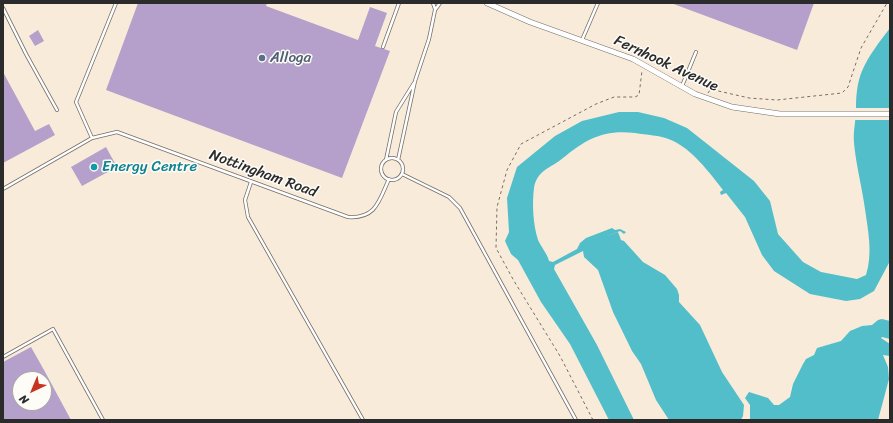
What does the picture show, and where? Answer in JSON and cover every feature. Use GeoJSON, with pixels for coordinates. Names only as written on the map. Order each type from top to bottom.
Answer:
{"type":"FeatureCollection","features":[{"type":"Feature","properties":{"kind":"street","name":"Fernhook Avenue"},"geometry":{"type":"LineString","coordinates":[[487,3],[530,22],[642,63],[681,87],[732,107],[766,113],[890,114]]}},
{"type":"Feature","properties":{"kind":"lane"},"geometry":{"type":"LineString","coordinates":[[92,138],[76,102],[116,3]]}},
{"type":"Feature","properties":{"kind":"lane"},"geometry":{"type":"LineString","coordinates":[[384,47],[399,3]]}},
{"type":"Feature","properties":{"kind":"lane"},"geometry":{"type":"LineString","coordinates":[[433,3],[435,10]]}},
{"type":"Feature","properties":{"kind":"lane"},"geometry":{"type":"LineString","coordinates":[[398,160],[415,81],[429,39],[435,10],[440,3]]}},
{"type":"Feature","properties":{"kind":"lane"},"geometry":{"type":"LineString","coordinates":[[582,40],[591,23],[598,3]]}},
{"type":"Feature","properties":{"kind":"lane"},"geometry":{"type":"LineString","coordinates":[[3,8],[57,110]]}},
{"type":"Feature","properties":{"kind":"lane"},"geometry":{"type":"LineString","coordinates":[[681,87],[696,52]]}},
{"type":"Feature","properties":{"kind":"lane"},"geometry":{"type":"LineString","coordinates":[[386,160],[394,158],[403,166],[402,174],[396,179],[389,179],[382,171],[386,160],[396,112],[415,81]]}},
{"type":"Feature","properties":{"kind":"lane","name":"Nottingham Road"},"geometry":{"type":"LineString","coordinates":[[3,189],[92,138],[109,132],[117,132],[348,217],[359,218],[367,215],[375,207],[389,179]]}},
{"type":"Feature","properties":{"kind":"lane"},"geometry":{"type":"LineString","coordinates":[[402,174],[450,197],[460,208],[576,420]]}},
{"type":"Feature","properties":{"kind":"lane"},"geometry":{"type":"LineString","coordinates":[[252,182],[245,200],[248,217],[363,420]]}},
{"type":"Feature","properties":{"kind":"lane"},"geometry":{"type":"LineString","coordinates":[[3,357],[53,329],[103,420]]}},
{"type":"Feature","properties":{"kind":"path"},"geometry":{"type":"LineString","coordinates":[[702,90],[707,96],[710,90],[714,90],[749,98],[777,100],[842,93],[848,87],[861,48],[886,3]]}},
{"type":"Feature","properties":{"kind":"path"},"geometry":{"type":"LineString","coordinates":[[594,420],[560,356],[514,281],[496,248],[497,207],[507,170],[520,144],[596,104],[614,97],[635,97],[639,95],[642,63]]}},
{"type":"Feature","properties":{"kind":"water"},"geometry":{"type":"Polygon","coordinates":[[[890,28],[890,261],[874,291],[860,299],[846,301],[810,294],[774,271],[762,255],[745,217],[726,193],[721,195],[720,192],[723,190],[693,155],[679,144],[666,138],[624,132],[605,134],[580,146],[545,170],[538,177],[533,194],[534,221],[538,240],[549,261],[553,262],[577,249],[580,243],[586,238],[612,228],[615,230],[620,229],[626,232],[624,234],[620,231],[605,237],[618,232],[621,240],[624,241],[643,262],[665,275],[677,289],[679,302],[700,325],[722,372],[744,405],[741,420],[669,420],[656,400],[641,364],[632,351],[613,312],[598,270],[584,257],[583,251],[555,265],[554,269],[597,345],[634,420],[609,420],[570,344],[541,302],[518,260],[511,254],[505,241],[509,232],[507,198],[517,167],[555,136],[582,121],[619,112],[638,112],[664,118],[687,128],[754,181],[770,201],[778,234],[803,262],[821,272],[857,279],[866,275],[870,250],[864,201],[854,143],[857,90],[860,76],[865,65],[875,48],[890,28]]]}},
{"type":"Feature","properties":{"kind":"water"},"geometry":{"type":"Polygon","coordinates":[[[882,319],[890,321],[890,339],[881,338],[890,344],[890,356],[883,355],[888,367],[889,379],[878,420],[750,420],[750,405],[745,398],[749,392],[768,398],[774,405],[779,405],[790,397],[793,384],[803,364],[806,359],[814,355],[817,348],[841,341],[850,331],[862,326],[872,325],[878,320],[882,319]]]}},
{"type":"Feature","properties":{"kind":"pier"},"geometry":{"type":"Polygon","coordinates":[[[854,108],[890,108],[890,120],[852,120],[854,108]]]}},
{"type":"Feature","properties":{"kind":"building"},"geometry":{"type":"Polygon","coordinates":[[[138,3],[267,3],[266,6],[358,40],[370,7],[387,13],[375,46],[390,51],[342,178],[106,90],[138,3]]]}},
{"type":"Feature","properties":{"kind":"building"},"geometry":{"type":"Polygon","coordinates":[[[671,3],[814,3],[797,50],[671,3]]]}},
{"type":"Feature","properties":{"kind":"building"},"geometry":{"type":"Polygon","coordinates":[[[38,30],[44,41],[35,46],[29,36],[38,30]]]}},
{"type":"Feature","properties":{"kind":"building"},"geometry":{"type":"Polygon","coordinates":[[[3,72],[35,131],[49,124],[55,135],[3,163],[3,72]]]}},
{"type":"Feature","properties":{"kind":"building","name":"Energy Centre"},"geometry":{"type":"Polygon","coordinates":[[[106,147],[117,167],[82,186],[71,167],[106,147]]]}},
{"type":"Feature","properties":{"kind":"building"},"geometry":{"type":"Polygon","coordinates":[[[31,347],[45,371],[12,371],[12,411],[52,411],[52,385],[71,420],[3,420],[3,362],[31,347]]]}},
{"type":"Feature","properties":{"kind":"place","name":"Alloga"},"geometry":{"type":"Point","coordinates":[262,58]}},
{"type":"Feature","properties":{"kind":"place","name":"Energy Centre"},"geometry":{"type":"Point","coordinates":[94,167]}}]}
